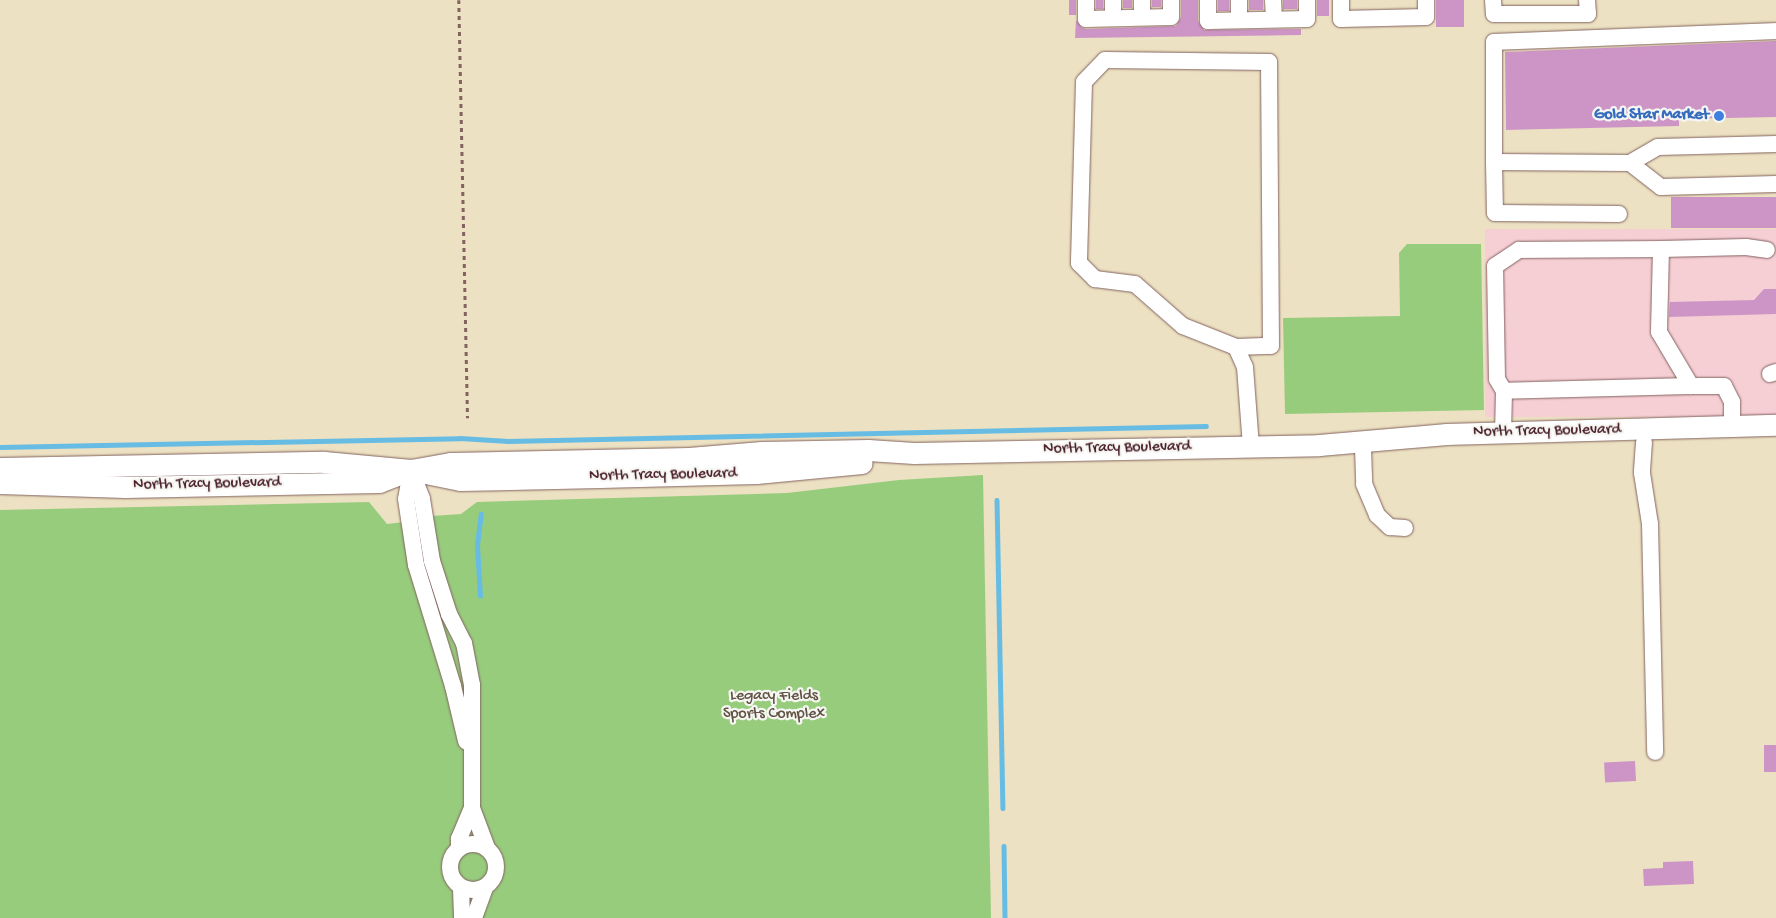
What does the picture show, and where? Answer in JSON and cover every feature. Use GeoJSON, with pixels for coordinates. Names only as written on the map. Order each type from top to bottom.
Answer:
{"type":"FeatureCollection","features":[{"type":"Feature","properties":{"kind":"main road","name":"North Tracy Boulevard"},"geometry":{"type":"LineString","coordinates":[[0,483],[125,487],[379,482],[411,470],[451,463],[688,458],[848,450],[914,453],[1319,445],[1503,433],[1776,425]]}},
{"type":"Feature","properties":{"kind":"main road","name":"North Tracy Boulevard"},"geometry":{"type":"LineString","coordinates":[[1319,445],[1363,448],[1776,439]]}},
{"type":"Feature","properties":{"kind":"main road","name":"North Tracy Boulevard"},"geometry":{"type":"LineString","coordinates":[[0,468],[316,462],[411,470]]}},
{"type":"Feature","properties":{"kind":"lane"},"geometry":{"type":"LineString","coordinates":[[1086,0],[1086,19],[1171,17],[1171,0]]}},
{"type":"Feature","properties":{"kind":"lane"},"geometry":{"type":"LineString","coordinates":[[1113,0],[1113,18]]}},
{"type":"Feature","properties":{"kind":"lane"},"geometry":{"type":"LineString","coordinates":[[1142,0],[1142,17]]}},
{"type":"Feature","properties":{"kind":"lane"},"geometry":{"type":"LineString","coordinates":[[1208,0],[1208,21],[1307,19],[1307,0]]}},
{"type":"Feature","properties":{"kind":"lane"},"geometry":{"type":"LineString","coordinates":[[1239,0],[1239,20]]}},
{"type":"Feature","properties":{"kind":"lane"},"geometry":{"type":"LineString","coordinates":[[1273,0],[1274,19]]}},
{"type":"Feature","properties":{"kind":"lane"},"geometry":{"type":"LineString","coordinates":[[1341,0],[1342,19],[1426,17],[1426,0]]}},
{"type":"Feature","properties":{"kind":"lane"},"geometry":{"type":"LineString","coordinates":[[1493,0],[1494,14],[1588,14],[1587,0]]}},
{"type":"Feature","properties":{"kind":"lane"},"geometry":{"type":"LineString","coordinates":[[1619,214],[1495,212],[1494,42],[1776,31]]}},
{"type":"Feature","properties":{"kind":"lane"},"geometry":{"type":"LineString","coordinates":[[1236,347],[1271,346],[1269,62],[1105,60],[1084,82],[1079,263],[1095,279],[1135,284],[1183,326],[1236,347],[1245,367],[1251,446]]}},
{"type":"Feature","properties":{"kind":"lane"},"geometry":{"type":"LineString","coordinates":[[1494,162],[1630,163],[1658,147],[1776,144]]}},
{"type":"Feature","properties":{"kind":"lane"},"geometry":{"type":"LineString","coordinates":[[1630,163],[1660,187],[1776,184]]}},
{"type":"Feature","properties":{"kind":"lane"},"geometry":{"type":"LineString","coordinates":[[1503,433],[1504,391],[1497,379],[1496,266],[1518,250],[1746,247],[1767,250]]}},
{"type":"Feature","properties":{"kind":"lane"},"geometry":{"type":"LineString","coordinates":[[1661,249],[1659,332],[1691,386]]}},
{"type":"Feature","properties":{"kind":"lane"},"geometry":{"type":"LineString","coordinates":[[1504,391],[1724,386],[1732,402],[1732,427]]}},
{"type":"Feature","properties":{"kind":"lane"},"geometry":{"type":"LineString","coordinates":[[1644,442],[1642,473],[1649,510],[1655,752]]}},
{"type":"Feature","properties":{"kind":"lane"},"geometry":{"type":"LineString","coordinates":[[1363,448],[1364,484],[1377,515],[1390,527],[1405,528]]}},
{"type":"Feature","properties":{"kind":"lane"},"geometry":{"type":"LineString","coordinates":[[411,470],[406,499],[413,549],[460,710],[471,763]]}},
{"type":"Feature","properties":{"kind":"lane"},"geometry":{"type":"LineString","coordinates":[[411,470],[422,499],[427,539],[439,587],[464,643],[469,665],[474,740],[471,763],[472,808],[486,848],[496,867],[495,875],[485,888],[474,918]]}},
{"type":"Feature","properties":{"kind":"lane"},"geometry":{"type":"LineString","coordinates":[[472,808],[459,839],[459,848],[449,868],[451,876],[462,888],[469,891],[485,888]]}},
{"type":"Feature","properties":{"kind":"lane"},"geometry":{"type":"LineString","coordinates":[[459,848],[473,844],[486,848]]}},
{"type":"Feature","properties":{"kind":"lane"},"geometry":{"type":"LineString","coordinates":[[462,888],[462,918]]}},
{"type":"Feature","properties":{"kind":"path"},"geometry":{"type":"LineString","coordinates":[[459,0],[468,418]]}},
{"type":"Feature","properties":{"kind":"shaded area"},"geometry":{"type":"Polygon","coordinates":[[[1485,229],[1776,229],[1776,417],[1485,417],[1485,229]]]}},
{"type":"Feature","properties":{"kind":"green space"},"geometry":{"type":"Polygon","coordinates":[[[1407,244],[1481,244],[1484,410],[1285,414],[1283,318],[1400,316],[1399,253],[1407,244]]]}},
{"type":"Feature","properties":{"kind":"green space","name":"Legacy Fields Sports Complex"},"geometry":{"type":"Polygon","coordinates":[[[983,475],[991,918],[0,918],[0,510],[369,502],[387,524],[412,521],[417,517],[461,514],[477,502],[787,493],[899,480],[983,475]]]}},
{"type":"Feature","properties":{"kind":"building"},"geometry":{"type":"Polygon","coordinates":[[[1069,0],[1076,0],[1076,15],[1069,15],[1069,0]]]}},
{"type":"Feature","properties":{"kind":"building"},"geometry":{"type":"Polygon","coordinates":[[[1096,0],[1103,0],[1103,9],[1096,9],[1096,0]]]}},
{"type":"Feature","properties":{"kind":"building"},"geometry":{"type":"Polygon","coordinates":[[[1123,0],[1132,0],[1132,8],[1123,8],[1123,0]]]}},
{"type":"Feature","properties":{"kind":"building"},"geometry":{"type":"Polygon","coordinates":[[[1152,0],[1161,0],[1161,7],[1152,7],[1152,0]]]}},
{"type":"Feature","properties":{"kind":"building"},"geometry":{"type":"Polygon","coordinates":[[[1181,0],[1198,0],[1198,21],[1204,30],[1301,29],[1301,35],[1075,38],[1076,20],[1081,27],[1086,29],[1176,26],[1181,17],[1181,0]]]}},
{"type":"Feature","properties":{"kind":"building"},"geometry":{"type":"Polygon","coordinates":[[[1218,0],[1229,0],[1229,11],[1218,11],[1218,0]]]}},
{"type":"Feature","properties":{"kind":"building"},"geometry":{"type":"Polygon","coordinates":[[[1249,0],[1263,0],[1263,10],[1249,10],[1249,0]]]}},
{"type":"Feature","properties":{"kind":"building"},"geometry":{"type":"Polygon","coordinates":[[[1283,0],[1297,0],[1297,9],[1283,9],[1283,0]]]}},
{"type":"Feature","properties":{"kind":"building"},"geometry":{"type":"Polygon","coordinates":[[[1317,0],[1329,0],[1329,16],[1317,16],[1317,0]]]}},
{"type":"Feature","properties":{"kind":"building"},"geometry":{"type":"Polygon","coordinates":[[[1436,0],[1464,0],[1464,27],[1436,27],[1436,0]]]}},
{"type":"Feature","properties":{"kind":"building"},"geometry":{"type":"Polygon","coordinates":[[[1776,41],[1776,117],[1679,119],[1679,126],[1506,130],[1505,52],[1776,41]]]}},
{"type":"Feature","properties":{"kind":"building"},"geometry":{"type":"Polygon","coordinates":[[[1671,197],[1776,197],[1776,228],[1671,228],[1671,197]]]}},
{"type":"Feature","properties":{"kind":"building"},"geometry":{"type":"Polygon","coordinates":[[[1764,289],[1776,289],[1776,314],[1669,317],[1670,302],[1754,300],[1764,289]]]}},
{"type":"Feature","properties":{"kind":"building"},"geometry":{"type":"Polygon","coordinates":[[[1764,745],[1776,745],[1776,772],[1764,772],[1764,745]]]}},
{"type":"Feature","properties":{"kind":"building"},"geometry":{"type":"Polygon","coordinates":[[[1635,761],[1636,781],[1605,783],[1604,763],[1635,761]]]}},
{"type":"Feature","properties":{"kind":"building"},"geometry":{"type":"Polygon","coordinates":[[[1693,861],[1694,884],[1644,886],[1643,869],[1663,868],[1663,862],[1693,861]]]}},
{"type":"Feature","properties":{"kind":"waterway"},"geometry":{"type":"LineString","coordinates":[[0,447],[460,438],[508,441],[1206,426]]}},
{"type":"Feature","properties":{"kind":"waterway"},"geometry":{"type":"LineString","coordinates":[[997,500],[1003,808]]}},
{"type":"Feature","properties":{"kind":"waterway"},"geometry":{"type":"LineString","coordinates":[[480,596],[477,545],[481,514]]}},
{"type":"Feature","properties":{"kind":"waterway"},"geometry":{"type":"LineString","coordinates":[[1004,846],[1005,918]]}},
{"type":"Feature","properties":{"kind":"place","name":"Gold Star Market"},"geometry":{"type":"Point","coordinates":[1719,116]}}]}
